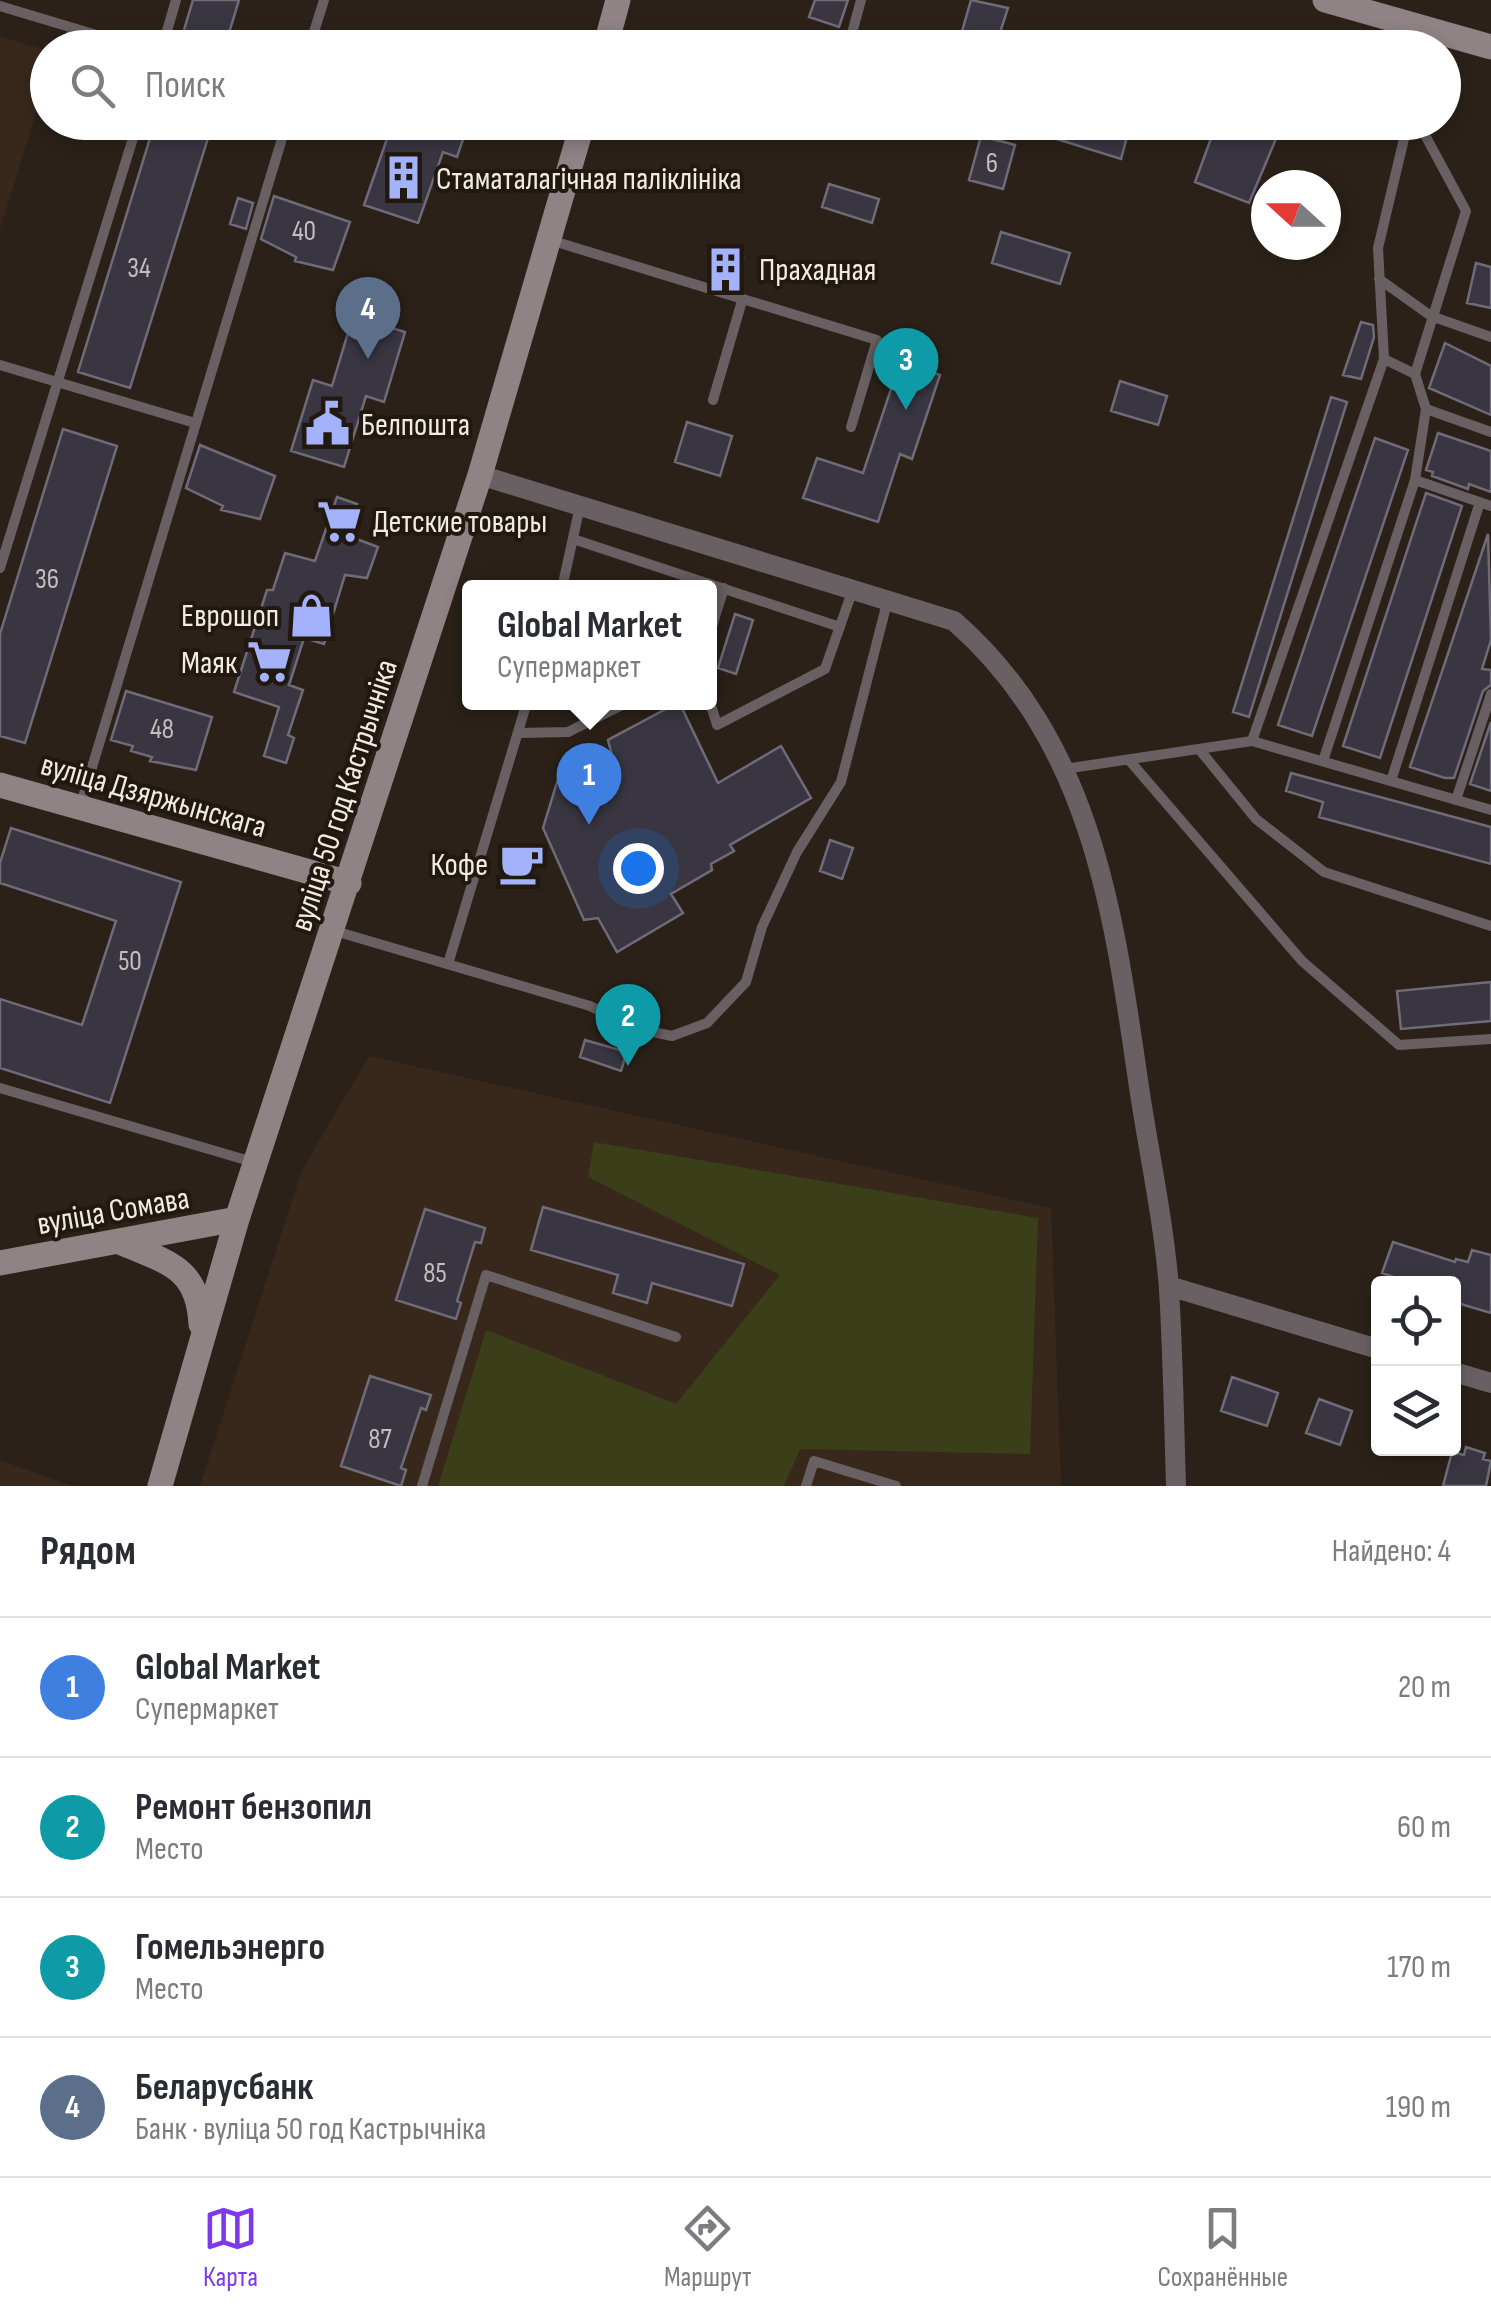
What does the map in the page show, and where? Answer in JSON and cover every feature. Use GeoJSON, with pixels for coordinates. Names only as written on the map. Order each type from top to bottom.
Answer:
{"type":"FeatureCollection","features":[{"type":"Feature","properties":{"kind":"main road"},"geometry":{"type":"LineString","coordinates":[[609,30],[618,0]]}},
{"type":"Feature","properties":{"kind":"main road"},"geometry":{"type":"LineString","coordinates":[[1325,0],[1389,9],[1417,30]]}},
{"type":"Feature","properties":{"kind":"main road"},"geometry":{"type":"LineString","coordinates":[[1461,42],[1491,46]]}},
{"type":"Feature","properties":{"kind":"main road","name":"вуліца 50 год Кастрычніка"},"geometry":{"type":"LineString","coordinates":[[160,1486],[237,1219],[480,474],[578,140]]}},
{"type":"Feature","properties":{"kind":"main road","name":"вуліца Дзяржынскага"},"geometry":{"type":"LineString","coordinates":[[0,785],[349,883]]}},
{"type":"Feature","properties":{"kind":"main road","name":"вуліца Сомава"},"geometry":{"type":"LineString","coordinates":[[0,1263],[237,1219]]}},
{"type":"Feature","properties":{"kind":"main road"},"geometry":{"type":"LineString","coordinates":[[122,1243],[175,1266],[190,1280],[199,1298],[197,1358]]}},
{"type":"Feature","properties":{"kind":"street"},"geometry":{"type":"LineString","coordinates":[[480,474],[954,622],[998,659],[1064,769],[1105,884],[1168,1286],[1176,1486]]}},
{"type":"Feature","properties":{"kind":"street"},"geometry":{"type":"LineString","coordinates":[[1168,1286],[1371,1347]]}},
{"type":"Feature","properties":{"kind":"street"},"geometry":{"type":"LineString","coordinates":[[1461,1374],[1491,1383]]}},
{"type":"Feature","properties":{"kind":"lane"},"geometry":{"type":"LineString","coordinates":[[167,30],[176,0]]}},
{"type":"Feature","properties":{"kind":"lane"},"geometry":{"type":"LineString","coordinates":[[315,30],[324,0]]}},
{"type":"Feature","properties":{"kind":"lane"},"geometry":{"type":"LineString","coordinates":[[853,30],[862,0]]}},
{"type":"Feature","properties":{"kind":"lane"},"geometry":{"type":"LineString","coordinates":[[0,6],[80,30]]}},
{"type":"Feature","properties":{"kind":"lane"},"geometry":{"type":"LineString","coordinates":[[0,568],[132,140]]}},
{"type":"Feature","properties":{"kind":"lane"},"geometry":{"type":"LineString","coordinates":[[80,808],[282,140]]}},
{"type":"Feature","properties":{"kind":"lane"},"geometry":{"type":"LineString","coordinates":[[1252,740],[1384,359],[1378,248],[1404,140]]}},
{"type":"Feature","properties":{"kind":"lane"},"geometry":{"type":"LineString","coordinates":[[1323,761],[1415,480],[1426,409],[1414,374],[1466,211],[1428,140]]}},
{"type":"Feature","properties":{"kind":"lane"},"geometry":{"type":"LineString","coordinates":[[548,240],[877,340],[851,427]]}},
{"type":"Feature","properties":{"kind":"lane"},"geometry":{"type":"LineString","coordinates":[[1379,279],[1430,316],[1491,337]]}},
{"type":"Feature","properties":{"kind":"lane"},"geometry":{"type":"LineString","coordinates":[[713,400],[742,301]]}},
{"type":"Feature","properties":{"kind":"lane"},"geometry":{"type":"LineString","coordinates":[[1384,359],[1414,374]]}},
{"type":"Feature","properties":{"kind":"lane"},"geometry":{"type":"LineString","coordinates":[[0,365],[196,424]]}},
{"type":"Feature","properties":{"kind":"lane"},"geometry":{"type":"LineString","coordinates":[[1426,409],[1491,432]]}},
{"type":"Feature","properties":{"kind":"lane"},"geometry":{"type":"LineString","coordinates":[[1391,781],[1485,504],[1415,480]]}},
{"type":"Feature","properties":{"kind":"lane"},"geometry":{"type":"LineString","coordinates":[[564,580],[576,540],[580,506]]}},
{"type":"Feature","properties":{"kind":"lane"},"geometry":{"type":"LineString","coordinates":[[576,540],[699,580]]}},
{"type":"Feature","properties":{"kind":"lane"},"geometry":{"type":"LineString","coordinates":[[717,586],[840,627]]}},
{"type":"Feature","properties":{"kind":"lane"},"geometry":{"type":"LineString","coordinates":[[717,610],[724,588]]}},
{"type":"Feature","properties":{"kind":"lane"},"geometry":{"type":"LineString","coordinates":[[712,710],[717,725],[825,669],[852,592]]}},
{"type":"Feature","properties":{"kind":"lane"},"geometry":{"type":"LineString","coordinates":[[334,931],[672,1036],[707,1023],[746,982],[762,927],[797,852],[840,782],[887,603]]}},
{"type":"Feature","properties":{"kind":"lane"},"geometry":{"type":"LineString","coordinates":[[1456,800],[1491,694]]}},
{"type":"Feature","properties":{"kind":"lane"},"geometry":{"type":"LineString","coordinates":[[448,964],[525,710]]}},
{"type":"Feature","properties":{"kind":"lane"},"geometry":{"type":"LineString","coordinates":[[518,733],[568,732],[612,710]]}},
{"type":"Feature","properties":{"kind":"lane"},"geometry":{"type":"LineString","coordinates":[[1064,769],[1252,740],[1491,810]]}},
{"type":"Feature","properties":{"kind":"lane"},"geometry":{"type":"LineString","coordinates":[[1199,749],[1256,819],[1324,872],[1491,926]]}},
{"type":"Feature","properties":{"kind":"lane"},"geometry":{"type":"LineString","coordinates":[[1128,760],[1302,962],[1399,1045],[1491,1040]]}},
{"type":"Feature","properties":{"kind":"lane"},"geometry":{"type":"LineString","coordinates":[[0,1088],[256,1163]]}},
{"type":"Feature","properties":{"kind":"lane"},"geometry":{"type":"LineString","coordinates":[[422,1486],[486,1274],[676,1337]]}},
{"type":"Feature","properties":{"kind":"lane"},"geometry":{"type":"LineString","coordinates":[[806,1486],[814,1461],[896,1486]]}},
{"type":"Feature","properties":{"kind":"shaded area"},"geometry":{"type":"Polygon","coordinates":[[[0,36],[30,45],[30,133],[0,229],[0,36]]]}},
{"type":"Feature","properties":{"kind":"shaded area"},"geometry":{"type":"Polygon","coordinates":[[[369,1056],[1051,1208],[1061,1486],[200,1486],[302,1170],[369,1056]]]}},
{"type":"Feature","properties":{"kind":"shaded area"},"geometry":{"type":"Polygon","coordinates":[[[0,1460],[73,1486],[0,1486],[0,1460]]]}},
{"type":"Feature","properties":{"kind":"green space"},"geometry":{"type":"Polygon","coordinates":[[[594,1142],[1038,1218],[1030,1454],[800,1449],[784,1486],[438,1486],[486,1330],[676,1404],[780,1275],[588,1177],[594,1142]]]}},
{"type":"Feature","properties":{"kind":"building"},"geometry":{"type":"Polygon","coordinates":[[[193,0],[239,0],[230,30],[184,30],[193,0]]]}},
{"type":"Feature","properties":{"kind":"building"},"geometry":{"type":"Polygon","coordinates":[[[815,0],[848,0],[839,27],[809,17],[815,0]]]}},
{"type":"Feature","properties":{"kind":"building"},"geometry":{"type":"Polygon","coordinates":[[[971,0],[1008,8],[1001,30],[962,30],[971,0]]]}},
{"type":"Feature","properties":{"kind":"building"},"geometry":{"type":"Polygon","coordinates":[[[149,140],[207,140],[130,388],[78,372],[149,140]]]}},
{"type":"Feature","properties":{"kind":"building","name":"Стаматалагічная паліклініка"},"geometry":{"type":"Polygon","coordinates":[[[387,140],[463,140],[457,157],[443,152],[418,223],[364,205],[387,140]]]}},
{"type":"Feature","properties":{"kind":"building"},"geometry":{"type":"Polygon","coordinates":[[[980,140],[1015,145],[1003,189],[969,180],[980,140]]]}},
{"type":"Feature","properties":{"kind":"building"},"geometry":{"type":"Polygon","coordinates":[[[1060,140],[1126,140],[1121,159],[1060,140]]]}},
{"type":"Feature","properties":{"kind":"building"},"geometry":{"type":"Polygon","coordinates":[[[1210,140],[1275,140],[1263,170],[1251,170],[1249,203],[1195,182],[1210,140]]]}},
{"type":"Feature","properties":{"kind":"building"},"geometry":{"type":"Polygon","coordinates":[[[829,184],[879,199],[872,223],[822,207],[829,184]]]}},
{"type":"Feature","properties":{"kind":"building"},"geometry":{"type":"Polygon","coordinates":[[[274,196],[350,222],[333,270],[295,261],[296,257],[261,239],[274,196]]]}},
{"type":"Feature","properties":{"kind":"building"},"geometry":{"type":"Polygon","coordinates":[[[238,198],[253,203],[246,229],[230,224],[238,198]]]}},
{"type":"Feature","properties":{"kind":"building"},"geometry":{"type":"Polygon","coordinates":[[[1001,232],[1070,253],[1060,284],[992,263],[1001,232]]]}},
{"type":"Feature","properties":{"kind":"building","name":"Прахадная"},"geometry":{"type":"Polygon","coordinates":[[[719,250],[743,258],[734,287],[710,280],[719,250]]]}},
{"type":"Feature","properties":{"kind":"building"},"geometry":{"type":"Polygon","coordinates":[[[1476,263],[1491,267],[1491,308],[1467,303],[1476,263]]]}},
{"type":"Feature","properties":{"kind":"building"},"geometry":{"type":"Polygon","coordinates":[[[353,316],[405,332],[384,402],[366,396],[344,467],[291,451],[313,380],[332,386],[353,316]]]}},
{"type":"Feature","properties":{"kind":"building"},"geometry":{"type":"Polygon","coordinates":[[[1361,322],[1373,325],[1374,337],[1361,379],[1343,375],[1361,322]]]}},
{"type":"Feature","properties":{"kind":"building"},"geometry":{"type":"Polygon","coordinates":[[[1445,343],[1491,366],[1491,415],[1429,388],[1445,343]]]}},
{"type":"Feature","properties":{"kind":"building"},"geometry":{"type":"Polygon","coordinates":[[[900,362],[940,375],[912,459],[900,454],[878,522],[803,498],[817,458],[863,473],[900,362]]]}},
{"type":"Feature","properties":{"kind":"building"},"geometry":{"type":"Polygon","coordinates":[[[1120,381],[1167,396],[1158,425],[1111,411],[1120,381]]]}},
{"type":"Feature","properties":{"kind":"building"},"geometry":{"type":"Polygon","coordinates":[[[1331,397],[1347,402],[1249,717],[1233,712],[1331,397]]]}},
{"type":"Feature","properties":{"kind":"building"},"geometry":{"type":"Polygon","coordinates":[[[687,422],[732,436],[720,476],[675,462],[687,422]]]}},
{"type":"Feature","properties":{"kind":"building"},"geometry":{"type":"Polygon","coordinates":[[[63,429],[117,446],[25,743],[0,736],[0,634],[63,429]]]}},
{"type":"Feature","properties":{"kind":"building"},"geometry":{"type":"Polygon","coordinates":[[[1438,433],[1491,451],[1491,492],[1469,484],[1468,489],[1426,470],[1438,433]]]}},
{"type":"Feature","properties":{"kind":"building"},"geometry":{"type":"Polygon","coordinates":[[[1375,438],[1408,450],[1312,736],[1278,725],[1375,438]]]}},
{"type":"Feature","properties":{"kind":"building"},"geometry":{"type":"Polygon","coordinates":[[[200,445],[275,476],[260,519],[221,510],[223,506],[186,488],[200,445]]]}},
{"type":"Feature","properties":{"kind":"building"},"geometry":{"type":"Polygon","coordinates":[[[1426,493],[1462,506],[1380,758],[1343,746],[1426,493]]]}},
{"type":"Feature","properties":{"kind":"building"},"geometry":{"type":"Polygon","coordinates":[[[337,497],[357,504],[346,535],[378,547],[367,578],[345,575],[324,644],[304,638],[289,685],[303,690],[288,735],[294,738],[286,763],[264,756],[279,707],[234,692],[267,590],[273,590],[285,553],[315,561],[337,497]]]}},
{"type":"Feature","properties":{"kind":"building"},"geometry":{"type":"Polygon","coordinates":[[[1488,534],[1491,640],[1482,669],[1491,670],[1491,685],[1483,691],[1454,778],[1445,778],[1410,767],[1488,534]]]}},
{"type":"Feature","properties":{"kind":"building"},"geometry":{"type":"Polygon","coordinates":[[[735,614],[753,620],[736,674],[718,668],[735,614]]]}},
{"type":"Feature","properties":{"kind":"building"},"geometry":{"type":"Polygon","coordinates":[[[126,691],[212,717],[196,770],[150,761],[152,757],[131,751],[133,746],[111,740],[126,691]]]}},
{"type":"Feature","properties":{"kind":"building"},"geometry":{"type":"Polygon","coordinates":[[[664,710],[683,710],[718,783],[781,746],[811,798],[730,845],[734,851],[711,864],[712,870],[671,894],[683,913],[617,952],[598,918],[584,920],[543,828],[558,779],[611,752],[608,740],[664,710]]]}},
{"type":"Feature","properties":{"kind":"building"},"geometry":{"type":"Polygon","coordinates":[[[1491,722],[1491,791],[1470,784],[1491,722]]]}},
{"type":"Feature","properties":{"kind":"building"},"geometry":{"type":"Polygon","coordinates":[[[1291,773],[1491,827],[1491,864],[1319,817],[1323,802],[1286,791],[1291,773]]]}},
{"type":"Feature","properties":{"kind":"building"},"geometry":{"type":"Polygon","coordinates":[[[11,828],[181,882],[110,1103],[0,1068],[0,999],[82,1025],[116,921],[0,883],[0,863],[11,828]]]}},
{"type":"Feature","properties":{"kind":"building"},"geometry":{"type":"Polygon","coordinates":[[[830,840],[853,848],[842,879],[820,871],[830,840]]]}},
{"type":"Feature","properties":{"kind":"building"},"geometry":{"type":"Polygon","coordinates":[[[1491,982],[1491,1021],[1401,1029],[1397,991],[1491,982]]]}},
{"type":"Feature","properties":{"kind":"building"},"geometry":{"type":"Polygon","coordinates":[[[585,1040],[627,1052],[621,1071],[580,1057],[585,1040]]]}},
{"type":"Feature","properties":{"kind":"building"},"geometry":{"type":"Polygon","coordinates":[[[543,1207],[744,1264],[732,1306],[652,1283],[647,1303],[613,1293],[618,1275],[531,1250],[543,1207]]]}},
{"type":"Feature","properties":{"kind":"building"},"geometry":{"type":"Polygon","coordinates":[[[425,1209],[485,1228],[481,1243],[475,1242],[457,1301],[461,1303],[456,1319],[396,1300],[425,1209]]]}},
{"type":"Feature","properties":{"kind":"building"},"geometry":{"type":"Polygon","coordinates":[[[1393,1242],[1455,1262],[1468,1262],[1472,1250],[1491,1255],[1491,1313],[1461,1304],[1461,1276],[1382,1273],[1393,1242]]]}},
{"type":"Feature","properties":{"kind":"building"},"geometry":{"type":"Polygon","coordinates":[[[370,1376],[431,1395],[426,1410],[421,1408],[401,1468],[406,1470],[401,1486],[341,1466],[370,1376]]]}},
{"type":"Feature","properties":{"kind":"building"},"geometry":{"type":"Polygon","coordinates":[[[1232,1377],[1278,1393],[1267,1426],[1221,1411],[1232,1377]]]}},
{"type":"Feature","properties":{"kind":"building"},"geometry":{"type":"Polygon","coordinates":[[[1319,1399],[1352,1411],[1340,1445],[1306,1433],[1319,1399]]]}},
{"type":"Feature","properties":{"kind":"building"},"geometry":{"type":"Polygon","coordinates":[[[1466,1447],[1485,1453],[1483,1459],[1491,1461],[1486,1486],[1443,1486],[1451,1456],[1464,1455],[1466,1447]]]}},
{"type":"Feature","properties":{"kind":"place","name":"Стаматалагічная паліклініка"},"geometry":{"type":"Point","coordinates":[403,178]}},
{"type":"Feature","properties":{"kind":"place","name":"Прахадная"},"geometry":{"type":"Point","coordinates":[726,269]}},
{"type":"Feature","properties":{"kind":"place","name":"Беларусбанк"},"geometry":{"type":"Point","coordinates":[368,359]}},
{"type":"Feature","properties":{"kind":"place","name":"Гомельэнерго"},"geometry":{"type":"Point","coordinates":[906,410]}},
{"type":"Feature","properties":{"kind":"place","name":"Белпошта"},"geometry":{"type":"Point","coordinates":[328,424]}},
{"type":"Feature","properties":{"kind":"place","name":"Детские товары"},"geometry":{"type":"Point","coordinates":[340,521]}},
{"type":"Feature","properties":{"kind":"place","name":"Еврошоп"},"geometry":{"type":"Point","coordinates":[312,615]}},
{"type":"Feature","properties":{"kind":"place","name":"Маяк"},"geometry":{"type":"Point","coordinates":[270,662]}},
{"type":"Feature","properties":{"kind":"place","name":"Globаl Market"},"geometry":{"type":"Point","coordinates":[589,825]}},
{"type":"Feature","properties":{"kind":"place","name":"Кофе"},"geometry":{"type":"Point","coordinates":[521,864]}},
{"type":"Feature","properties":{"kind":"place","name":"Ремонт бензопил"},"geometry":{"type":"Point","coordinates":[628,1066]}}]}
